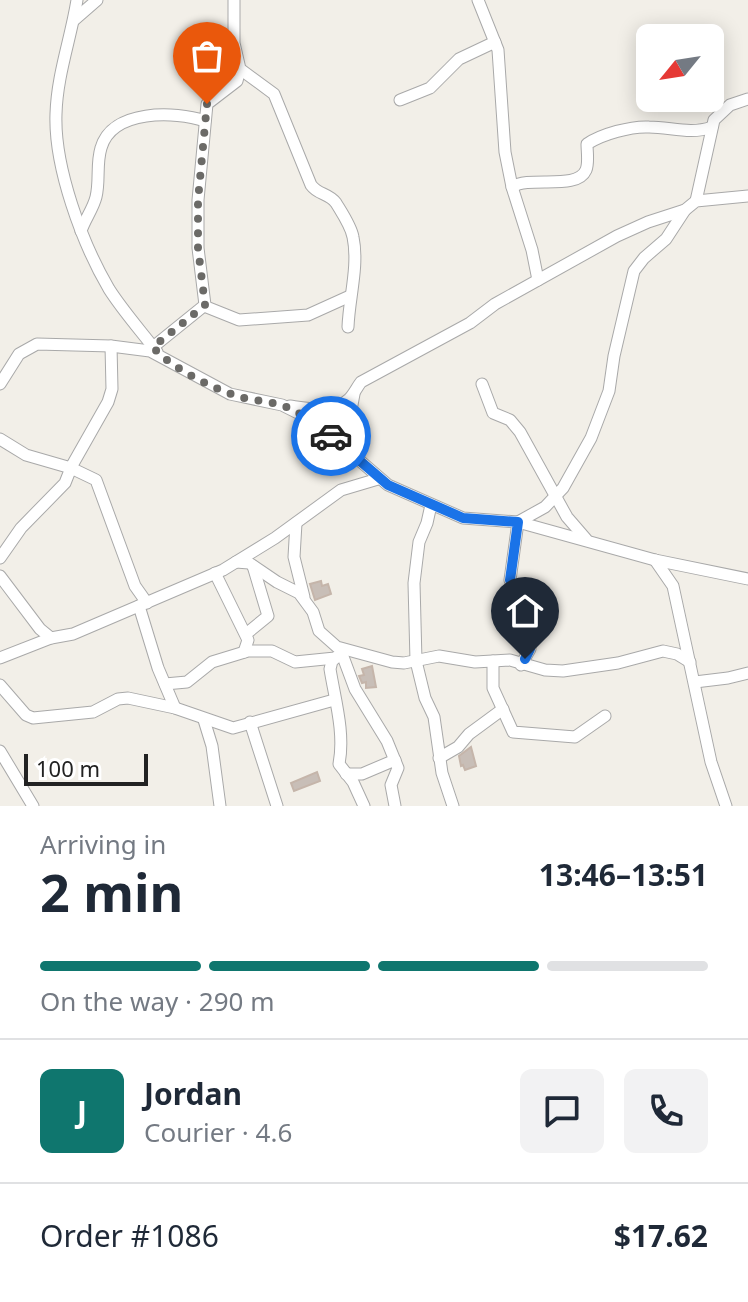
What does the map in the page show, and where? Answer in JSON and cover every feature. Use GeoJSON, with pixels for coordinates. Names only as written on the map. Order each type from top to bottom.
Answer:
{"type":"FeatureCollection","features":[{"type":"Feature","properties":{"kind":"street"},"geometry":{"type":"LineString","coordinates":[[77,0],[55,113],[63,169],[81,231],[110,289],[157,352]]}},
{"type":"Feature","properties":{"kind":"street"},"geometry":{"type":"LineString","coordinates":[[74,20],[97,0]]}},
{"type":"Feature","properties":{"kind":"street"},"geometry":{"type":"LineString","coordinates":[[204,306],[198,248],[198,200],[205,121],[207,104],[237,81],[240,69],[234,43],[234,0]]}},
{"type":"Feature","properties":{"kind":"street"},"geometry":{"type":"LineString","coordinates":[[478,0],[495,42],[500,64],[505,152],[538,280]]}},
{"type":"Feature","properties":{"kind":"street"},"geometry":{"type":"LineString","coordinates":[[400,100],[430,88],[459,59],[495,42]]}},
{"type":"Feature","properties":{"kind":"street"},"geometry":{"type":"LineString","coordinates":[[240,69],[274,94],[311,185],[318,193],[334,200],[352,232],[354,263],[348,327]]}},
{"type":"Feature","properties":{"kind":"street"},"geometry":{"type":"LineString","coordinates":[[696,201],[712,127],[720,112],[748,99]]}},
{"type":"Feature","properties":{"kind":"street"},"geometry":{"type":"LineString","coordinates":[[81,231],[96,197],[101,144],[119,126],[142,116],[175,115],[205,121]]}},
{"type":"Feature","properties":{"kind":"street"},"geometry":{"type":"LineString","coordinates":[[512,187],[526,181],[555,183],[580,177],[587,170],[587,144],[623,131],[646,126],[700,132],[712,127]]}},
{"type":"Feature","properties":{"kind":"street"},"geometry":{"type":"LineString","coordinates":[[518,522],[545,507],[560,492],[591,438],[605,405],[634,271],[666,239],[685,210],[696,201],[748,196]]}},
{"type":"Feature","properties":{"kind":"street"},"geometry":{"type":"LineString","coordinates":[[0,384],[19,354],[37,344],[111,346],[157,352],[230,394],[282,405],[320,410],[334,408],[349,399],[355,389],[370,377],[470,323],[495,304],[627,232],[685,210]]}},
{"type":"Feature","properties":{"kind":"street"},"geometry":{"type":"LineString","coordinates":[[204,306],[239,320],[303,316],[350,296]]}},
{"type":"Feature","properties":{"kind":"street"},"geometry":{"type":"LineString","coordinates":[[157,352],[204,306]]}},
{"type":"Feature","properties":{"kind":"street"},"geometry":{"type":"LineString","coordinates":[[0,558],[21,528],[65,483],[108,402],[112,389],[111,346]]}},
{"type":"Feature","properties":{"kind":"street"},"geometry":{"type":"LineString","coordinates":[[482,384],[493,413],[514,424],[560,492],[562,507],[586,540]]}},
{"type":"Feature","properties":{"kind":"street"},"geometry":{"type":"LineString","coordinates":[[344,448],[355,389]]}},
{"type":"Feature","properties":{"kind":"street"},"geometry":{"type":"LineString","coordinates":[[282,405],[323,429],[378,479],[463,518],[518,522],[655,560],[748,579]]}},
{"type":"Feature","properties":{"kind":"street"},"geometry":{"type":"LineString","coordinates":[[0,439],[26,455],[92,476],[99,484],[143,604],[165,684],[175,708]]}},
{"type":"Feature","properties":{"kind":"street"},"geometry":{"type":"LineString","coordinates":[[0,658],[51,638],[73,634],[215,573],[296,523],[341,490],[378,479]]}},
{"type":"Feature","properties":{"kind":"street"},"geometry":{"type":"LineString","coordinates":[[431,505],[419,542],[414,583],[416,661],[425,698],[434,717],[443,778],[453,806]]}},
{"type":"Feature","properties":{"kind":"street"},"geometry":{"type":"LineString","coordinates":[[518,522],[510,580],[524,615],[529,641],[529,652],[521,665]]}},
{"type":"Feature","properties":{"kind":"street"},"geometry":{"type":"LineString","coordinates":[[296,523],[294,557],[305,600]]}},
{"type":"Feature","properties":{"kind":"street"},"geometry":{"type":"LineString","coordinates":[[655,560],[673,586],[711,762],[726,806]]}},
{"type":"Feature","properties":{"kind":"street"},"geometry":{"type":"LineString","coordinates":[[236,562],[247,562],[277,582],[293,588],[313,612],[319,631],[341,654],[355,689],[395,760],[398,771],[391,785],[395,806]]}},
{"type":"Feature","properties":{"kind":"street"},"geometry":{"type":"LineString","coordinates":[[246,634],[268,616],[253,566]]}},
{"type":"Feature","properties":{"kind":"street"},"geometry":{"type":"LineString","coordinates":[[673,586],[677,576],[687,567]]}},
{"type":"Feature","properties":{"kind":"street"},"geometry":{"type":"LineString","coordinates":[[215,573],[246,634],[248,640],[244,652]]}},
{"type":"Feature","properties":{"kind":"street"},"geometry":{"type":"LineString","coordinates":[[0,576],[40,629],[51,638]]}},
{"type":"Feature","properties":{"kind":"street"},"geometry":{"type":"LineString","coordinates":[[165,684],[187,682],[212,662],[244,652],[272,651],[295,662],[341,654],[392,662],[439,656],[470,662],[510,660],[521,665],[563,671],[618,663],[663,651],[677,654],[690,662]]}},
{"type":"Feature","properties":{"kind":"street"},"geometry":{"type":"LineString","coordinates":[[341,654],[330,669],[339,724],[339,764],[353,782],[364,806]]}},
{"type":"Feature","properties":{"kind":"street"},"geometry":{"type":"LineString","coordinates":[[493,661],[493,688],[513,732],[575,737],[605,716]]}},
{"type":"Feature","properties":{"kind":"street"},"geometry":{"type":"LineString","coordinates":[[695,682],[748,673]]}},
{"type":"Feature","properties":{"kind":"street"},"geometry":{"type":"LineString","coordinates":[[1,687],[26,715],[33,718],[93,712],[122,698],[175,708],[233,728],[334,700]]}},
{"type":"Feature","properties":{"kind":"street"},"geometry":{"type":"LineString","coordinates":[[1,687],[1,705]]}},
{"type":"Feature","properties":{"kind":"street"},"geometry":{"type":"LineString","coordinates":[[439,758],[461,745],[469,734],[503,709]]}},
{"type":"Feature","properties":{"kind":"street"},"geometry":{"type":"LineString","coordinates":[[204,720],[212,746],[220,806]]}},
{"type":"Feature","properties":{"kind":"street"},"geometry":{"type":"LineString","coordinates":[[250,722],[277,806]]}},
{"type":"Feature","properties":{"kind":"street"},"geometry":{"type":"LineString","coordinates":[[0,751],[33,806]]}},
{"type":"Feature","properties":{"kind":"street"},"geometry":{"type":"LineString","coordinates":[[346,774],[362,774],[395,760]]}},
{"type":"Feature","properties":{"kind":"building"},"geometry":{"type":"Polygon","coordinates":[[[321,581],[322,586],[328,584],[331,594],[315,600],[310,584],[321,581]]]}},
{"type":"Feature","properties":{"kind":"building"},"geometry":{"type":"Polygon","coordinates":[[[372,666],[376,687],[366,688],[366,682],[362,683],[359,676],[364,675],[362,669],[372,666]]]}},
{"type":"Feature","properties":{"kind":"building"},"geometry":{"type":"Polygon","coordinates":[[[471,747],[476,766],[465,770],[459,756],[471,747]]]}},
{"type":"Feature","properties":{"kind":"building"},"geometry":{"type":"Polygon","coordinates":[[[317,772],[320,781],[294,791],[291,783],[317,772]]]}},
{"type":"Feature","properties":{"kind":"way so far"},"geometry":{"type":"LineString","coordinates":[[207,104],[198,200],[198,248],[205,305],[153,347],[160,356],[230,394],[282,405],[304,416],[331,436]]}},
{"type":"Feature","properties":{"kind":"route"},"geometry":{"type":"LineString","coordinates":[[331,436],[388,485],[463,518],[518,522],[510,580],[524,615],[530,649],[525,659]]}}]}
